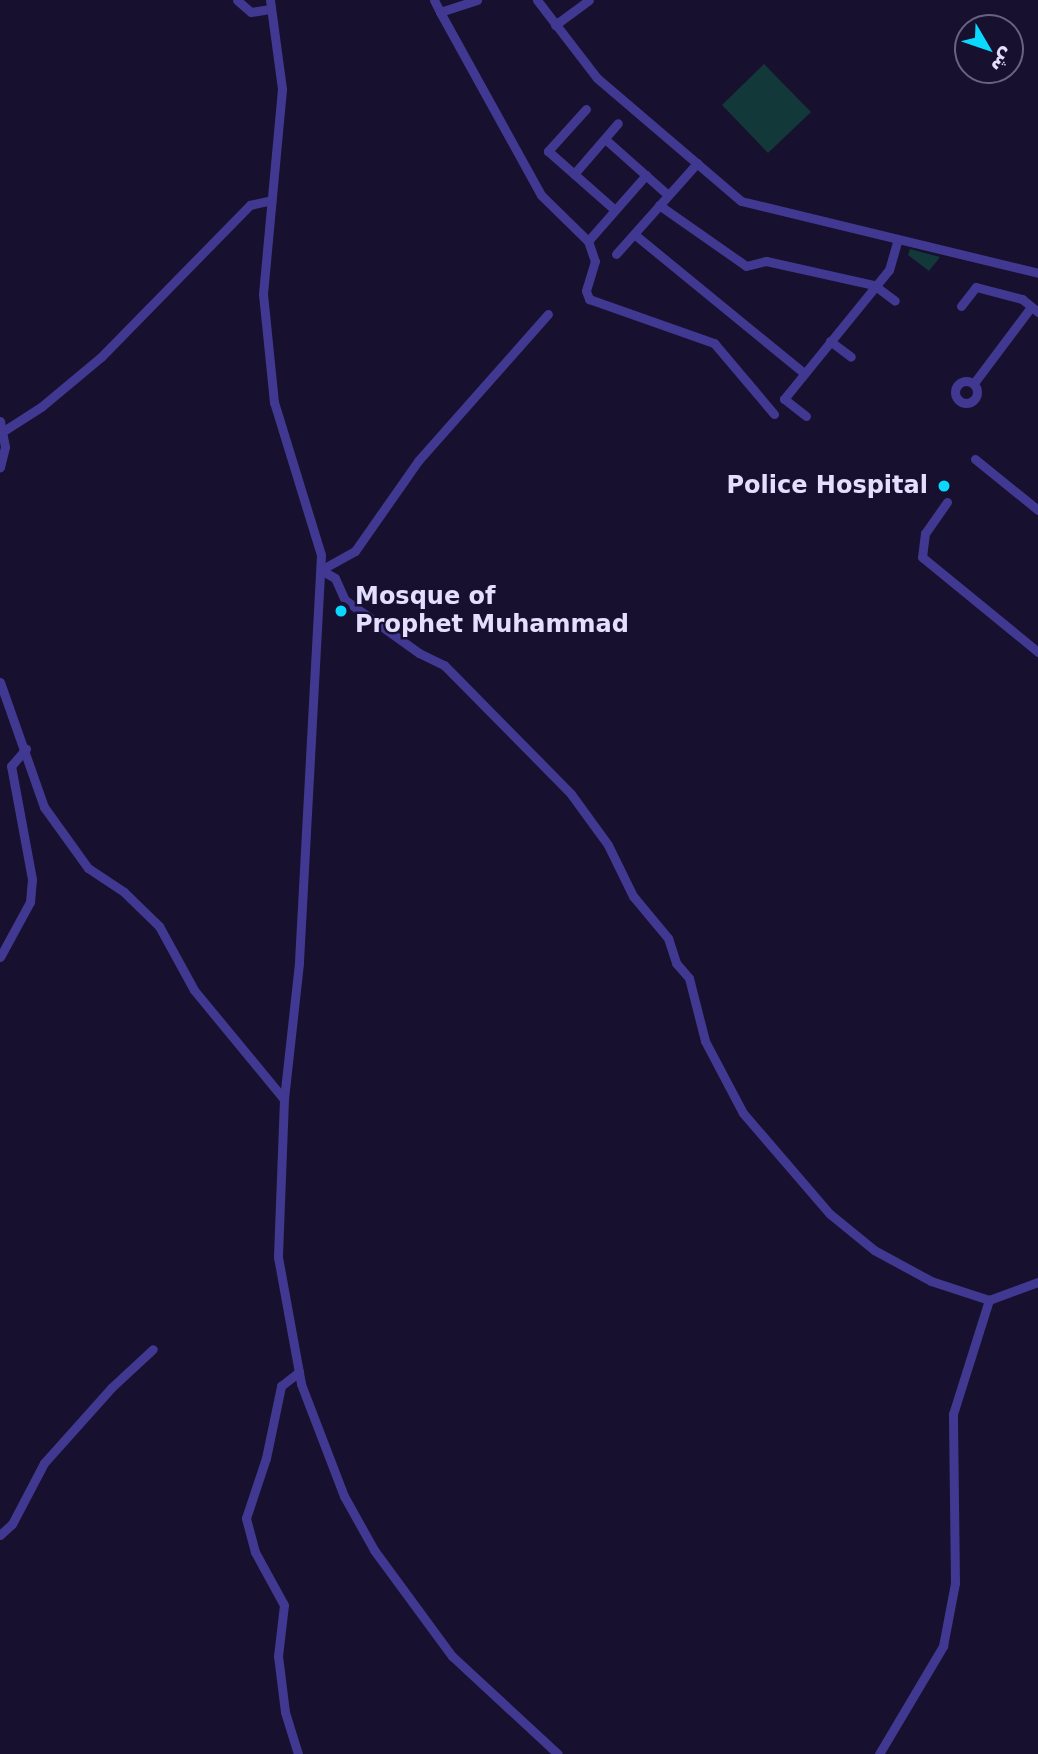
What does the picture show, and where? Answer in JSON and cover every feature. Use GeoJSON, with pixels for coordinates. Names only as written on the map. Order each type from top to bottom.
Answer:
{"type":"FeatureCollection","features":[{"type":"Feature","properties":{"kind":"street"},"geometry":{"type":"LineString","coordinates":[[237,0],[251,12],[270,4],[282,89],[263,294],[274,402],[321,555],[299,963],[284,1099],[278,1257],[299,1372],[344,1496],[374,1550],[452,1656],[558,1754]]}},
{"type":"Feature","properties":{"kind":"street"},"geometry":{"type":"LineString","coordinates":[[434,0],[541,195],[588,241],[595,261],[586,291],[594,304],[714,344],[774,414]]}},
{"type":"Feature","properties":{"kind":"street"},"geometry":{"type":"LineString","coordinates":[[440,12],[477,0]]}},
{"type":"Feature","properties":{"kind":"street"},"geometry":{"type":"LineString","coordinates":[[537,0],[597,78],[741,201],[1038,272]]}},
{"type":"Feature","properties":{"kind":"street"},"geometry":{"type":"LineString","coordinates":[[555,25],[590,0]]}},
{"type":"Feature","properties":{"kind":"street"},"geometry":{"type":"LineString","coordinates":[[586,109],[548,151],[615,210]]}},
{"type":"Feature","properties":{"kind":"street"},"geometry":{"type":"LineString","coordinates":[[574,174],[618,123]]}},
{"type":"Feature","properties":{"kind":"street"},"geometry":{"type":"LineString","coordinates":[[604,139],[668,195]]}},
{"type":"Feature","properties":{"kind":"street"},"geometry":{"type":"LineString","coordinates":[[616,254],[696,163]]}},
{"type":"Feature","properties":{"kind":"street"},"geometry":{"type":"LineString","coordinates":[[588,241],[646,175]]}},
{"type":"Feature","properties":{"kind":"street"},"geometry":{"type":"LineString","coordinates":[[2,432],[41,407],[101,357],[250,205],[271,200]]}},
{"type":"Feature","properties":{"kind":"street"},"geometry":{"type":"LineString","coordinates":[[659,205],[746,266],[766,261],[874,285],[895,301]]}},
{"type":"Feature","properties":{"kind":"street"},"geometry":{"type":"LineString","coordinates":[[634,234],[804,373]]}},
{"type":"Feature","properties":{"kind":"street"},"geometry":{"type":"LineString","coordinates":[[806,416],[784,399],[874,285],[889,270],[898,239]]}},
{"type":"Feature","properties":{"kind":"street"},"geometry":{"type":"LineString","coordinates":[[961,306],[976,287],[1022,299],[1035,310],[974,383]]}},
{"type":"Feature","properties":{"kind":"street"},"geometry":{"type":"LineString","coordinates":[[320,570],[355,551],[418,461],[548,314]]}},
{"type":"Feature","properties":{"kind":"street"},"geometry":{"type":"LineString","coordinates":[[830,341],[851,357]]}},
{"type":"Feature","properties":{"kind":"street"},"geometry":{"type":"LineString","coordinates":[[0,422],[5,447],[0,467]]}},
{"type":"Feature","properties":{"kind":"street"},"geometry":{"type":"LineString","coordinates":[[975,459],[1038,510]]}},
{"type":"Feature","properties":{"kind":"street"},"geometry":{"type":"LineString","coordinates":[[947,502],[925,533],[920,546],[922,557],[1038,652]]}},
{"type":"Feature","properties":{"kind":"street"},"geometry":{"type":"LineString","coordinates":[[320,570],[335,578],[345,600],[444,665],[571,794],[608,845],[633,896],[668,938],[676,963],[689,978],[705,1041],[743,1112],[830,1214],[874,1250],[931,1281],[989,1300],[1038,1282]]}},
{"type":"Feature","properties":{"kind":"street"},"geometry":{"type":"LineString","coordinates":[[0,682],[26,749],[44,807],[88,868],[124,892],[159,926],[194,990],[284,1099]]}},
{"type":"Feature","properties":{"kind":"street"},"geometry":{"type":"LineString","coordinates":[[0,957],[30,902],[32,879],[11,766],[26,749]]}},
{"type":"Feature","properties":{"kind":"street"},"geometry":{"type":"LineString","coordinates":[[879,1754],[943,1646],[955,1583],[953,1414],[989,1300]]}},
{"type":"Feature","properties":{"kind":"street"},"geometry":{"type":"LineString","coordinates":[[0,1535],[12,1524],[44,1464],[111,1388],[153,1349]]}},
{"type":"Feature","properties":{"kind":"street"},"geometry":{"type":"LineString","coordinates":[[298,1754],[285,1712],[278,1656],[284,1605],[255,1552],[246,1518],[266,1458],[281,1386],[299,1372]]}},
{"type":"Feature","properties":{"kind":"green space"},"geometry":{"type":"Polygon","coordinates":[[[764,64],[811,112],[768,153],[722,105],[764,64]]]}},
{"type":"Feature","properties":{"kind":"green space"},"geometry":{"type":"Polygon","coordinates":[[[910,249],[940,257],[929,271],[908,255],[910,249]]]}},
{"type":"Feature","properties":{"kind":"place","name":"Police Hospital"},"geometry":{"type":"Point","coordinates":[944,486]}},
{"type":"Feature","properties":{"kind":"place","name":"Mosque of Prophet Muhammad"},"geometry":{"type":"Point","coordinates":[341,611]}}]}
